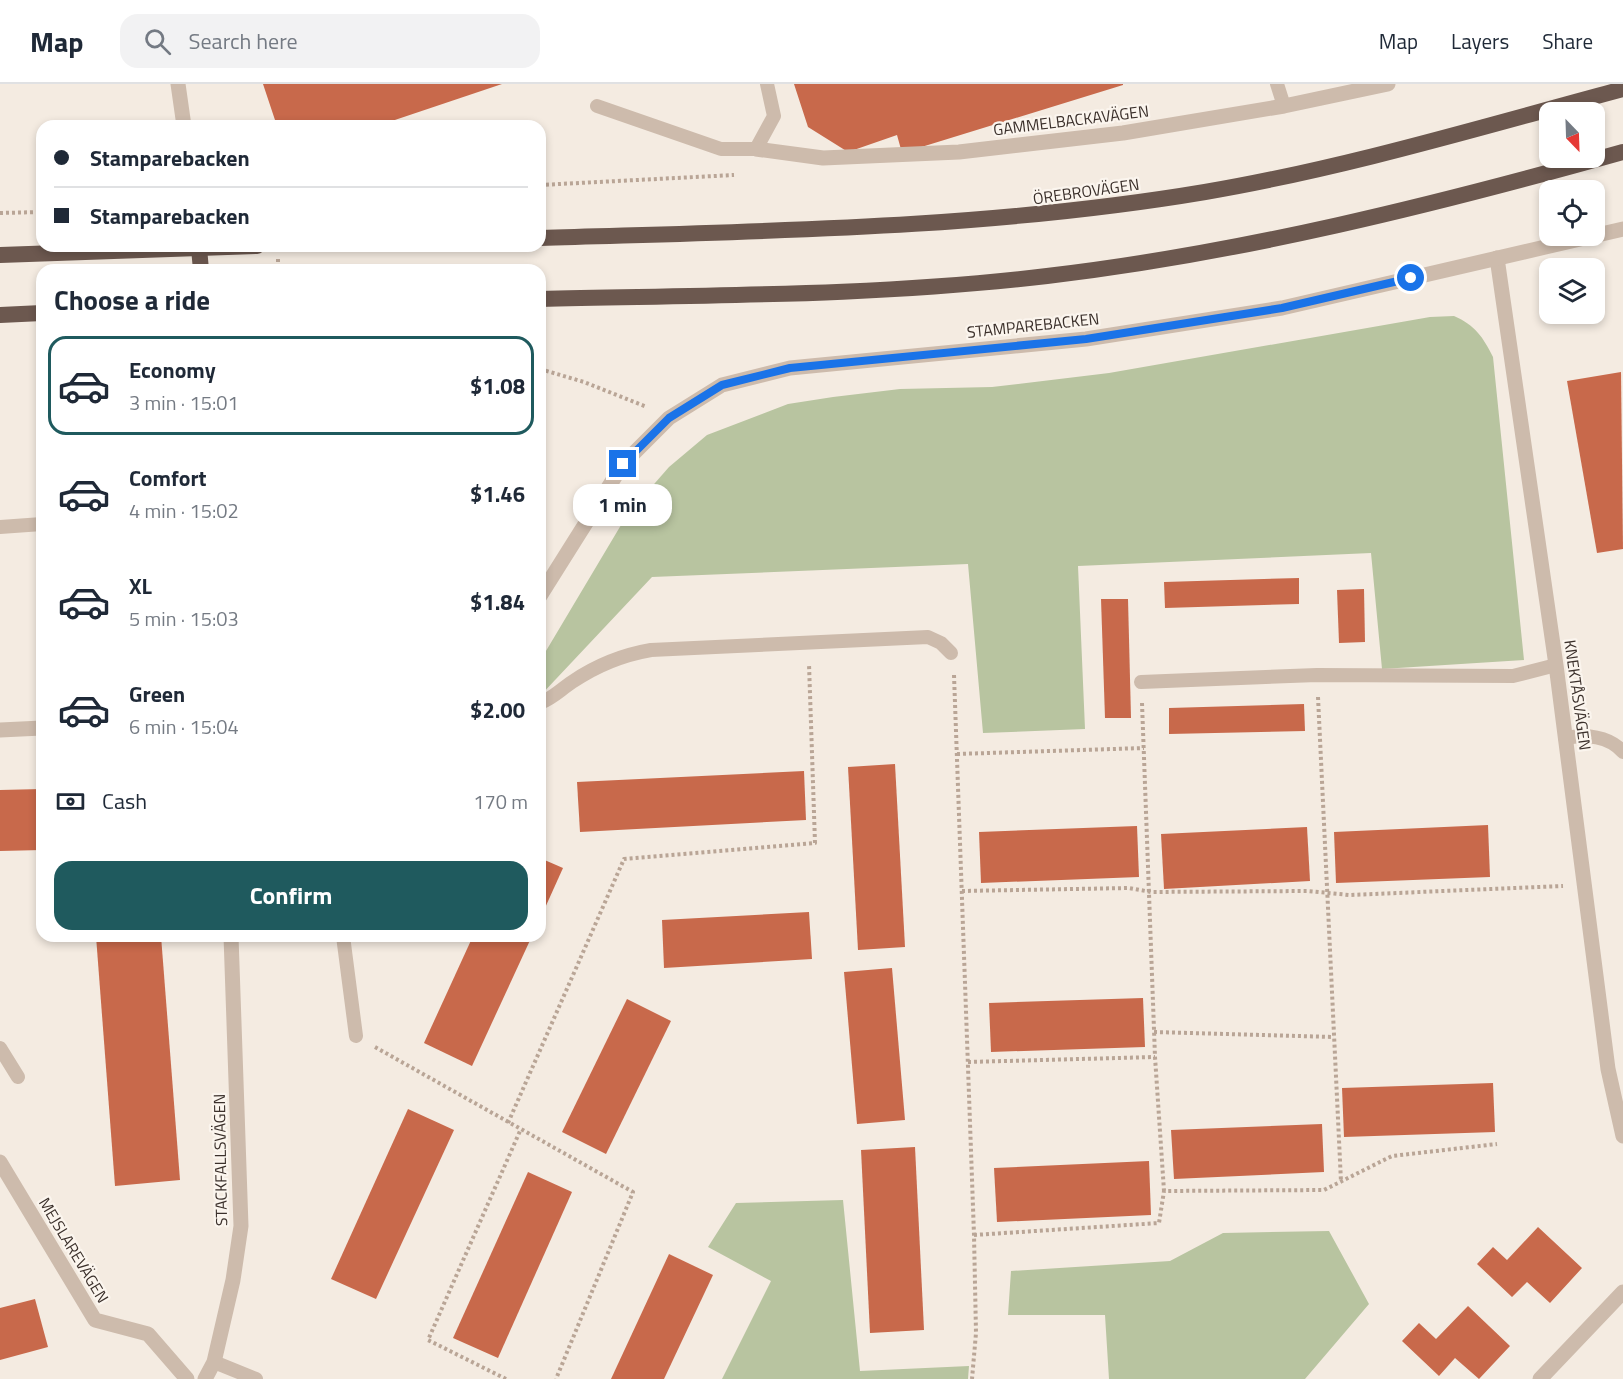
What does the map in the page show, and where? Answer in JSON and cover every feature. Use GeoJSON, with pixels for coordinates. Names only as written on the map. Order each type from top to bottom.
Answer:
{"type":"FeatureCollection","features":[{"type":"Feature","properties":{"kind":"highway","name":"ÖREBROVÄGEN"},"geometry":{"type":"LineString","coordinates":[[546,238],[891,227],[1020,217],[1122,204],[1208,192],[1350,161],[1623,89]]}},
{"type":"Feature","properties":{"kind":"highway"},"geometry":{"type":"LineString","coordinates":[[546,299],[792,292],[1057,275],[1183,257],[1412,208],[1623,152]]}},
{"type":"Feature","properties":{"kind":"highway"},"geometry":{"type":"LineString","coordinates":[[0,255],[66,252]]}},
{"type":"Feature","properties":{"kind":"highway"},"geometry":{"type":"LineString","coordinates":[[0,315],[36,313]]}},
{"type":"Feature","properties":{"kind":"street"},"geometry":{"type":"LineString","coordinates":[[178,84],[183,120]]}},
{"type":"Feature","properties":{"kind":"street","name":"GAMMELBACKAVÄGEN"},"geometry":{"type":"LineString","coordinates":[[756,149],[823,159],[959,152],[1123,133],[1284,106],[1388,84]]}},
{"type":"Feature","properties":{"kind":"street","name":"STAMPAREBACKEN"},"geometry":{"type":"LineString","coordinates":[[546,586],[623,464],[669,418],[722,385],[790,368],[1086,339],[1282,308],[1623,229]]}},
{"type":"Feature","properties":{"kind":"street","name":"KNEKTÅSVÄGEN"},"geometry":{"type":"LineString","coordinates":[[1497,258],[1556,664],[1608,1069],[1623,1136]]}},
{"type":"Feature","properties":{"kind":"street"},"geometry":{"type":"LineString","coordinates":[[0,730],[36,728]]}},
{"type":"Feature","properties":{"kind":"street","name":"STACKFALLSVÄGEN"},"geometry":{"type":"LineString","coordinates":[[205,1379],[214,1362],[233,1280],[241,1226],[231,942]]}},
{"type":"Feature","properties":{"kind":"street","name":"MEJSLAREVÄGEN"},"geometry":{"type":"LineString","coordinates":[[0,1162],[95,1320],[148,1334],[187,1379]]}},
{"type":"Feature","properties":{"kind":"street"},"geometry":{"type":"LineString","coordinates":[[1540,1379],[1623,1292]]}},
{"type":"Feature","properties":{"kind":"lane"},"geometry":{"type":"LineString","coordinates":[[597,105],[721,149],[756,149],[774,116],[767,84]]}},
{"type":"Feature","properties":{"kind":"lane"},"geometry":{"type":"LineString","coordinates":[[1277,84],[1284,106]]}},
{"type":"Feature","properties":{"kind":"lane"},"geometry":{"type":"LineString","coordinates":[[0,527],[36,524]]}},
{"type":"Feature","properties":{"kind":"lane"},"geometry":{"type":"LineString","coordinates":[[546,701],[555,697],[570,683],[607,662],[629,654],[651,650],[928,638],[941,643],[951,653]]}},
{"type":"Feature","properties":{"kind":"lane"},"geometry":{"type":"LineString","coordinates":[[1141,682],[1317,675],[1513,676],[1556,664]]}},
{"type":"Feature","properties":{"kind":"lane"},"geometry":{"type":"LineString","coordinates":[[1565,738],[1581,735],[1614,742],[1623,752]]}},
{"type":"Feature","properties":{"kind":"lane"},"geometry":{"type":"LineString","coordinates":[[344,942],[356,1036]]}},
{"type":"Feature","properties":{"kind":"lane"},"geometry":{"type":"LineString","coordinates":[[0,1048],[18,1077]]}},
{"type":"Feature","properties":{"kind":"lane"},"geometry":{"type":"LineString","coordinates":[[214,1362],[256,1379]]}},
{"type":"Feature","properties":{"kind":"path"},"geometry":{"type":"LineString","coordinates":[[546,185],[734,175],[756,149]]}},
{"type":"Feature","properties":{"kind":"path"},"geometry":{"type":"LineString","coordinates":[[0,213],[36,212]]}},
{"type":"Feature","properties":{"kind":"path"},"geometry":{"type":"LineString","coordinates":[[546,371],[635,401],[669,418]]}},
{"type":"Feature","properties":{"kind":"path"},"geometry":{"type":"LineString","coordinates":[[508,1124],[624,859],[815,843],[808,643]]}},
{"type":"Feature","properties":{"kind":"path"},"geometry":{"type":"LineString","coordinates":[[951,653],[954,674],[974,1235],[976,1333],[972,1379]]}},
{"type":"Feature","properties":{"kind":"path"},"geometry":{"type":"LineString","coordinates":[[1317,675],[1341,1182]]}},
{"type":"Feature","properties":{"kind":"path"},"geometry":{"type":"LineString","coordinates":[[974,1235],[1159,1223],[1164,1191],[1155,1057],[1141,682]]}},
{"type":"Feature","properties":{"kind":"path"},"geometry":{"type":"LineString","coordinates":[[957,754],[1144,748]]}},
{"type":"Feature","properties":{"kind":"path"},"geometry":{"type":"LineString","coordinates":[[962,891],[1129,888],[1150,892],[1326,892],[1349,895],[1584,885]]}},
{"type":"Feature","properties":{"kind":"path"},"geometry":{"type":"LineString","coordinates":[[1154,1032],[1334,1037]]}},
{"type":"Feature","properties":{"kind":"path"},"geometry":{"type":"LineString","coordinates":[[356,1036],[520,1131],[633,1192],[555,1379]]}},
{"type":"Feature","properties":{"kind":"path"},"geometry":{"type":"LineString","coordinates":[[968,1062],[1155,1057]]}},
{"type":"Feature","properties":{"kind":"path"},"geometry":{"type":"LineString","coordinates":[[506,1379],[428,1340],[520,1131]]}},
{"type":"Feature","properties":{"kind":"path"},"geometry":{"type":"LineString","coordinates":[[1164,1191],[1324,1190],[1392,1156],[1497,1143]]}},
{"type":"Feature","properties":{"kind":"green space"},"geometry":{"type":"Polygon","coordinates":[[[1454,316],[1468,323],[1478,332],[1493,357],[1524,660],[1382,669],[1371,553],[1078,566],[1085,729],[983,733],[968,564],[652,577],[546,690],[546,651],[627,515],[669,467],[707,435],[788,404],[900,389],[992,387],[1109,373],[1430,317],[1454,316]]]}},
{"type":"Feature","properties":{"kind":"green space"},"geometry":{"type":"Polygon","coordinates":[[[843,1200],[860,1371],[969,1366],[968,1379],[722,1379],[771,1281],[708,1247],[736,1203],[843,1200]]]}},
{"type":"Feature","properties":{"kind":"green space"},"geometry":{"type":"Polygon","coordinates":[[[1329,1231],[1369,1304],[1305,1379],[1109,1379],[1105,1315],[1008,1315],[1011,1271],[1170,1261],[1223,1233],[1329,1231]]]}},
{"type":"Feature","properties":{"kind":"building"},"geometry":{"type":"Polygon","coordinates":[[[263,84],[502,84],[395,120],[275,120],[263,84]]]}},
{"type":"Feature","properties":{"kind":"building"},"geometry":{"type":"Polygon","coordinates":[[[794,84],[1123,85],[902,153],[897,135],[848,152],[808,127],[794,84]]]}},
{"type":"Feature","properties":{"kind":"building"},"geometry":{"type":"Polygon","coordinates":[[[1621,372],[1623,549],[1597,553],[1567,381],[1621,372]]]}},
{"type":"Feature","properties":{"kind":"building"},"geometry":{"type":"Polygon","coordinates":[[[1299,578],[1299,604],[1165,608],[1164,582],[1299,578]]]}},
{"type":"Feature","properties":{"kind":"building"},"geometry":{"type":"Polygon","coordinates":[[[1364,589],[1365,642],[1339,643],[1337,590],[1364,589]]]}},
{"type":"Feature","properties":{"kind":"building"},"geometry":{"type":"Polygon","coordinates":[[[1101,599],[1128,599],[1131,718],[1105,718],[1101,599]]]}},
{"type":"Feature","properties":{"kind":"building"},"geometry":{"type":"Polygon","coordinates":[[[1304,704],[1305,731],[1169,734],[1169,708],[1304,704]]]}},
{"type":"Feature","properties":{"kind":"building"},"geometry":{"type":"Polygon","coordinates":[[[895,764],[905,947],[858,950],[848,767],[895,764]]]}},
{"type":"Feature","properties":{"kind":"building"},"geometry":{"type":"Polygon","coordinates":[[[804,771],[806,820],[580,832],[577,782],[804,771]]]}},
{"type":"Feature","properties":{"kind":"building"},"geometry":{"type":"Polygon","coordinates":[[[36,789],[36,850],[0,851],[0,790],[36,789]]]}},
{"type":"Feature","properties":{"kind":"building"},"geometry":{"type":"Polygon","coordinates":[[[1488,825],[1490,877],[1336,883],[1334,832],[1488,825]]]}},
{"type":"Feature","properties":{"kind":"building"},"geometry":{"type":"Polygon","coordinates":[[[1137,826],[1139,877],[981,883],[979,832],[1137,826]]]}},
{"type":"Feature","properties":{"kind":"building"},"geometry":{"type":"Polygon","coordinates":[[[1307,827],[1310,881],[1164,889],[1161,834],[1307,827]]]}},
{"type":"Feature","properties":{"kind":"building"},"geometry":{"type":"Polygon","coordinates":[[[546,861],[563,868],[546,906],[546,861]]]}},
{"type":"Feature","properties":{"kind":"building"},"geometry":{"type":"Polygon","coordinates":[[[809,912],[812,959],[664,968],[662,920],[809,912]]]}},
{"type":"Feature","properties":{"kind":"building"},"geometry":{"type":"Polygon","coordinates":[[[96,942],[161,942],[180,1180],[115,1186],[96,942]]]}},
{"type":"Feature","properties":{"kind":"building"},"geometry":{"type":"Polygon","coordinates":[[[470,942],[529,942],[472,1066],[424,1043],[470,942]]]}},
{"type":"Feature","properties":{"kind":"building"},"geometry":{"type":"Polygon","coordinates":[[[892,968],[905,1120],[857,1124],[844,972],[892,968]]]}},
{"type":"Feature","properties":{"kind":"building"},"geometry":{"type":"Polygon","coordinates":[[[1143,998],[1145,1047],[991,1052],[989,1003],[1143,998]]]}},
{"type":"Feature","properties":{"kind":"building"},"geometry":{"type":"Polygon","coordinates":[[[627,999],[671,1021],[606,1154],[562,1132],[627,999]]]}},
{"type":"Feature","properties":{"kind":"building"},"geometry":{"type":"Polygon","coordinates":[[[1493,1083],[1495,1132],[1344,1137],[1342,1088],[1493,1083]]]}},
{"type":"Feature","properties":{"kind":"building"},"geometry":{"type":"Polygon","coordinates":[[[408,1109],[454,1130],[376,1299],[331,1279],[408,1109]]]}},
{"type":"Feature","properties":{"kind":"building"},"geometry":{"type":"Polygon","coordinates":[[[1322,1124],[1324,1172],[1174,1179],[1171,1130],[1322,1124]]]}},
{"type":"Feature","properties":{"kind":"building"},"geometry":{"type":"Polygon","coordinates":[[[915,1147],[924,1330],[870,1333],[861,1150],[915,1147]]]}},
{"type":"Feature","properties":{"kind":"building"},"geometry":{"type":"Polygon","coordinates":[[[1149,1161],[1151,1215],[997,1222],[994,1168],[1149,1161]]]}},
{"type":"Feature","properties":{"kind":"building"},"geometry":{"type":"Polygon","coordinates":[[[528,1172],[572,1192],[498,1358],[453,1338],[528,1172]]]}},
{"type":"Feature","properties":{"kind":"building"},"geometry":{"type":"Polygon","coordinates":[[[1538,1227],[1582,1268],[1550,1303],[1527,1282],[1512,1297],[1477,1264],[1493,1247],[1507,1260],[1538,1227]]]}},
{"type":"Feature","properties":{"kind":"building"},"geometry":{"type":"Polygon","coordinates":[[[669,1254],[713,1275],[664,1379],[611,1379],[669,1254]]]}},
{"type":"Feature","properties":{"kind":"building"},"geometry":{"type":"Polygon","coordinates":[[[35,1299],[48,1347],[0,1360],[0,1308],[35,1299]]]}},
{"type":"Feature","properties":{"kind":"building"},"geometry":{"type":"Polygon","coordinates":[[[1468,1306],[1510,1346],[1479,1379],[1455,1358],[1439,1376],[1402,1341],[1419,1323],[1436,1339],[1468,1306]]]}},
{"type":"Feature","properties":{"kind":"route"},"geometry":{"type":"LineString","coordinates":[[623,464],[669,418],[722,385],[790,368],[1086,339],[1282,308],[1411,278]]}}]}
